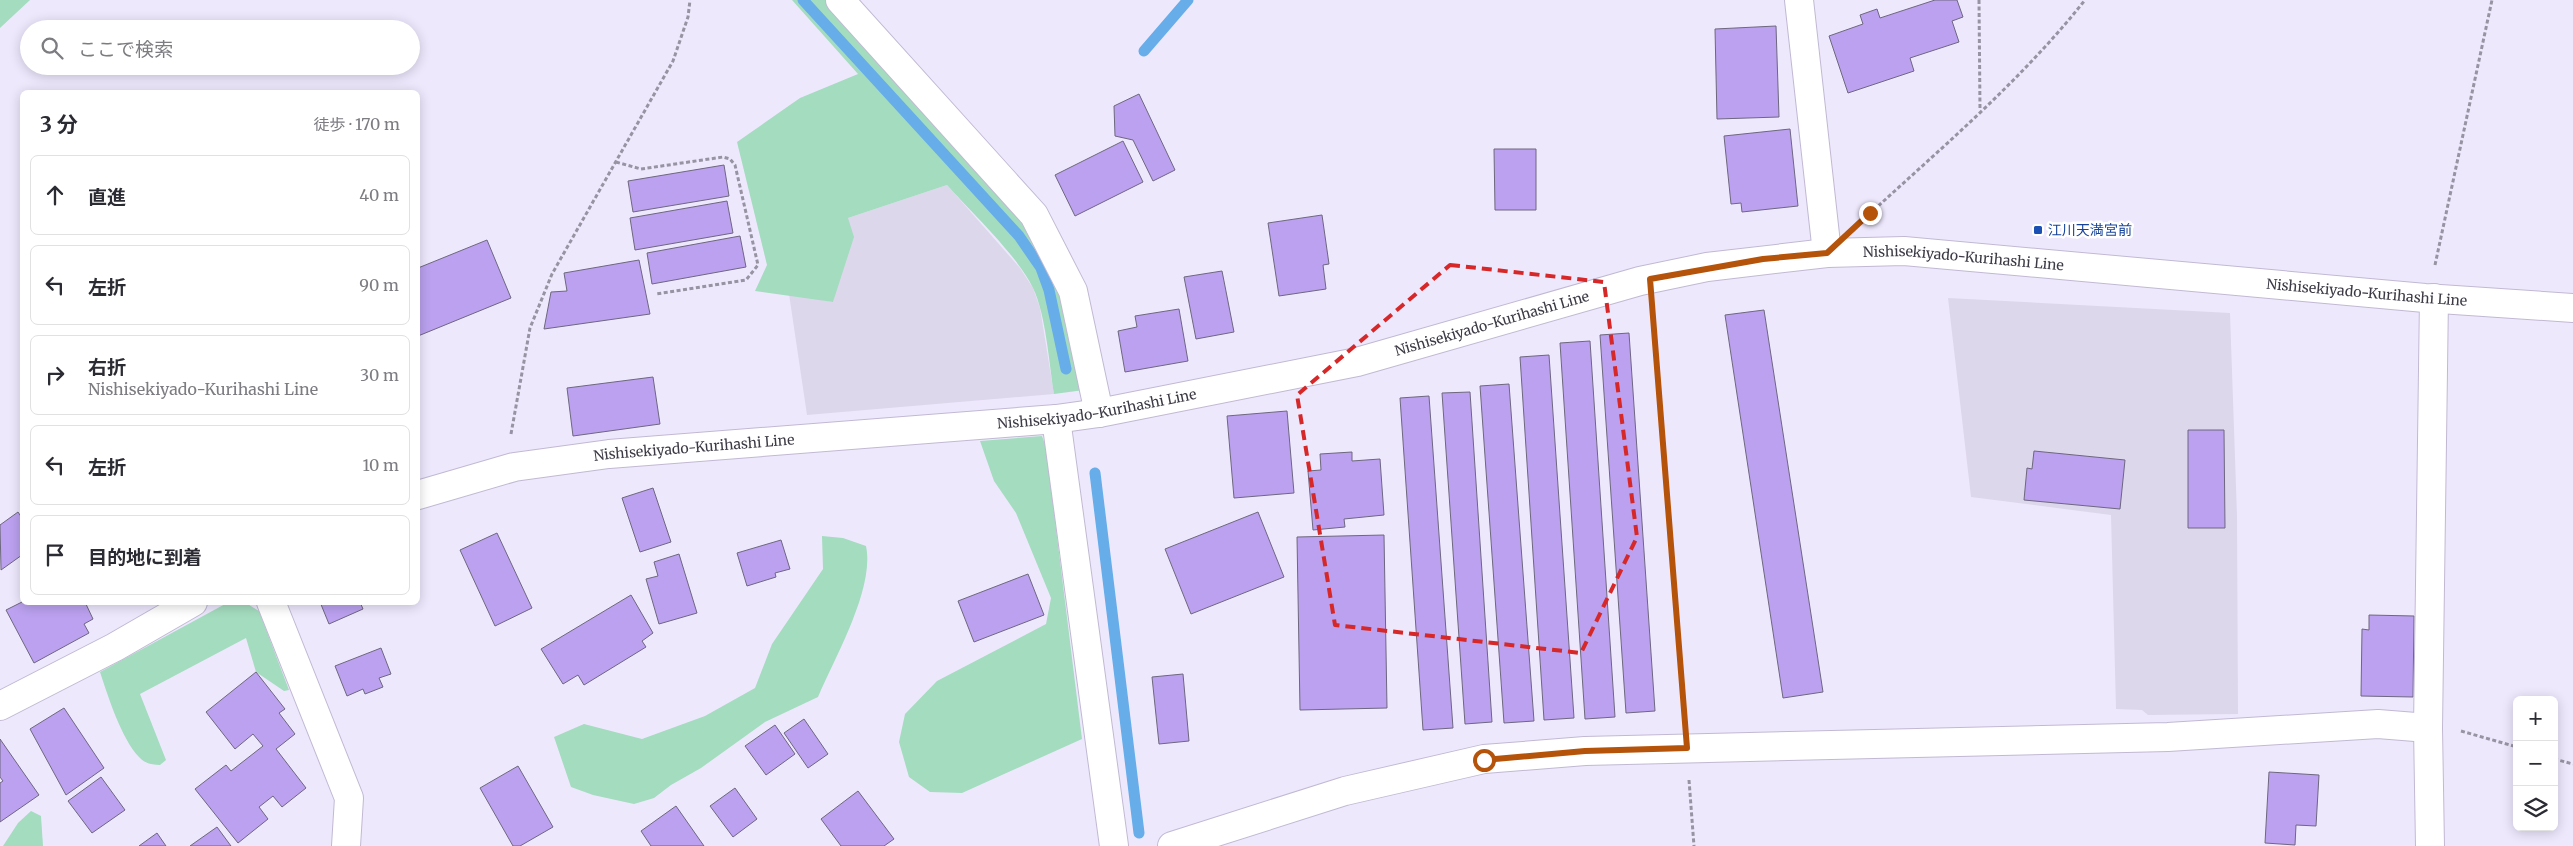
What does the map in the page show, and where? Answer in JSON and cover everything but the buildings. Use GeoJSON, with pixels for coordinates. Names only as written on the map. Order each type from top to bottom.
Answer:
{"type":"FeatureCollection","features":[{"type":"Feature","properties":{"kind":"street"},"geometry":{"type":"LineString","coordinates":[[840,0],[1034,215],[1073,291],[1099,413]]}},
{"type":"Feature","properties":{"kind":"street"},"geometry":{"type":"LineString","coordinates":[[1799,0],[1827,253]]}},
{"type":"Feature","properties":{"kind":"street","name":"Nishisekiyado-Kurihashi Line"},"geometry":{"type":"LineString","coordinates":[[420,494],[505,469],[609,454],[1056,419],[1099,413],[1357,362],[1650,279],[1763,259],[1827,253],[1904,251],[2434,298],[2573,308]]}},
{"type":"Feature","properties":{"kind":"street"},"geometry":{"type":"LineString","coordinates":[[2430,846],[2428,728],[2434,298]]}},
{"type":"Feature","properties":{"kind":"street"},"geometry":{"type":"LineString","coordinates":[[1056,419],[1114,846]]}},
{"type":"Feature","properties":{"kind":"street"},"geometry":{"type":"LineString","coordinates":[[0,706],[115,647],[188,605]]}},
{"type":"Feature","properties":{"kind":"street"},"geometry":{"type":"LineString","coordinates":[[272,605],[349,798],[346,846]]}},
{"type":"Feature","properties":{"kind":"street"},"geometry":{"type":"LineString","coordinates":[[1172,846],[1345,791],[1484,760],[1585,751],[2168,737],[2378,724],[2428,728]]}},
{"type":"Feature","properties":{"kind":"path"},"geometry":{"type":"LineString","coordinates":[[505,469],[530,328],[552,274],[673,61],[688,17],[690,0]]}},
{"type":"Feature","properties":{"kind":"path"},"geometry":{"type":"LineString","coordinates":[[1979,0],[1980,111]]}},
{"type":"Feature","properties":{"kind":"path"},"geometry":{"type":"LineString","coordinates":[[1827,253],[1980,111],[2057,36],[2085,0]]}},
{"type":"Feature","properties":{"kind":"path"},"geometry":{"type":"LineString","coordinates":[[2434,298],[2435,261],[2492,0]]}},
{"type":"Feature","properties":{"kind":"path"},"geometry":{"type":"LineString","coordinates":[[616,162],[641,169],[723,157],[730,159],[735,164],[758,265],[755,271],[746,280],[656,294]]}},
{"type":"Feature","properties":{"kind":"path"},"geometry":{"type":"LineString","coordinates":[[1650,279],[1694,846]]}},
{"type":"Feature","properties":{"kind":"path"},"geometry":{"type":"LineString","coordinates":[[2428,728],[2458,730],[2513,746]]}},
{"type":"Feature","properties":{"kind":"path"},"geometry":{"type":"LineString","coordinates":[[2558,760],[2573,764]]}},
{"type":"Feature","properties":{"kind":"highlighted area"},"geometry":{"type":"Polygon","coordinates":[[[1450,265],[1604,282],[1637,537],[1581,653],[1335,625],[1297,395],[1450,265]]]}},
{"type":"Feature","properties":{"kind":"shaded area"},"geometry":{"type":"Polygon","coordinates":[[[947,185],[1020,268],[1033,288],[1040,308],[1054,394],[807,415],[789,294],[833,302],[848,218],[947,185]]]}},
{"type":"Feature","properties":{"kind":"shaded area"},"geometry":{"type":"Polygon","coordinates":[[[1948,298],[2230,313],[2237,515],[2238,714],[2148,715],[2142,710],[2116,709],[2111,515],[1971,497],[1948,298]]]}},
{"type":"Feature","properties":{"kind":"green space"},"geometry":{"type":"Polygon","coordinates":[[[0,0],[30,0],[0,28],[0,0]]]}},
{"type":"Feature","properties":{"kind":"green space"},"geometry":{"type":"Polygon","coordinates":[[[792,0],[831,0],[1003,195],[1033,236],[1055,273],[1084,390],[1054,394],[1044,325],[1033,288],[1006,248],[947,185],[848,218],[854,237],[833,302],[755,291],[767,265],[737,142],[800,98],[858,74],[792,0]]]}},
{"type":"Feature","properties":{"kind":"green space"},"geometry":{"type":"Polygon","coordinates":[[[1042,436],[1046,447],[1082,739],[962,793],[930,792],[909,777],[899,742],[905,714],[937,681],[1046,624],[1051,598],[1016,513],[994,481],[980,441],[1042,436]]]}},
{"type":"Feature","properties":{"kind":"green space"},"geometry":{"type":"Polygon","coordinates":[[[822,536],[843,538],[866,546],[867,563],[865,582],[852,622],[818,697],[765,722],[701,768],[671,785],[654,798],[634,804],[593,795],[571,787],[554,737],[584,724],[642,739],[705,716],[755,688],[772,644],[823,569],[822,536]]]}},
{"type":"Feature","properties":{"kind":"green space"},"geometry":{"type":"Polygon","coordinates":[[[223,605],[249,605],[259,611],[289,690],[284,691],[256,672],[246,638],[140,694],[166,760],[160,765],[146,762],[132,749],[111,704],[100,672],[223,605]]]}},
{"type":"Feature","properties":{"kind":"green space"},"geometry":{"type":"Polygon","coordinates":[[[31,811],[41,816],[43,846],[3,846],[18,823],[31,811]]]}},
{"type":"Feature","properties":{"kind":"waterway"},"geometry":{"type":"LineString","coordinates":[[803,0],[1019,236],[1041,268],[1049,290],[1066,369]]}},
{"type":"Feature","properties":{"kind":"waterway"},"geometry":{"type":"LineString","coordinates":[[1144,51],[1188,0]]}},
{"type":"Feature","properties":{"kind":"waterway"},"geometry":{"type":"LineString","coordinates":[[1095,473],[1139,833]]}},
{"type":"Feature","properties":{"kind":"place","name":"江川天満宮前"},"geometry":{"type":"Point","coordinates":[2038,230]}},
{"type":"Feature","properties":{"kind":"route"},"geometry":{"type":"LineString","coordinates":[[1484,760],[1585,751],[1687,748],[1650,279],[1707,267],[1827,253],[1870,213]]}}]}
